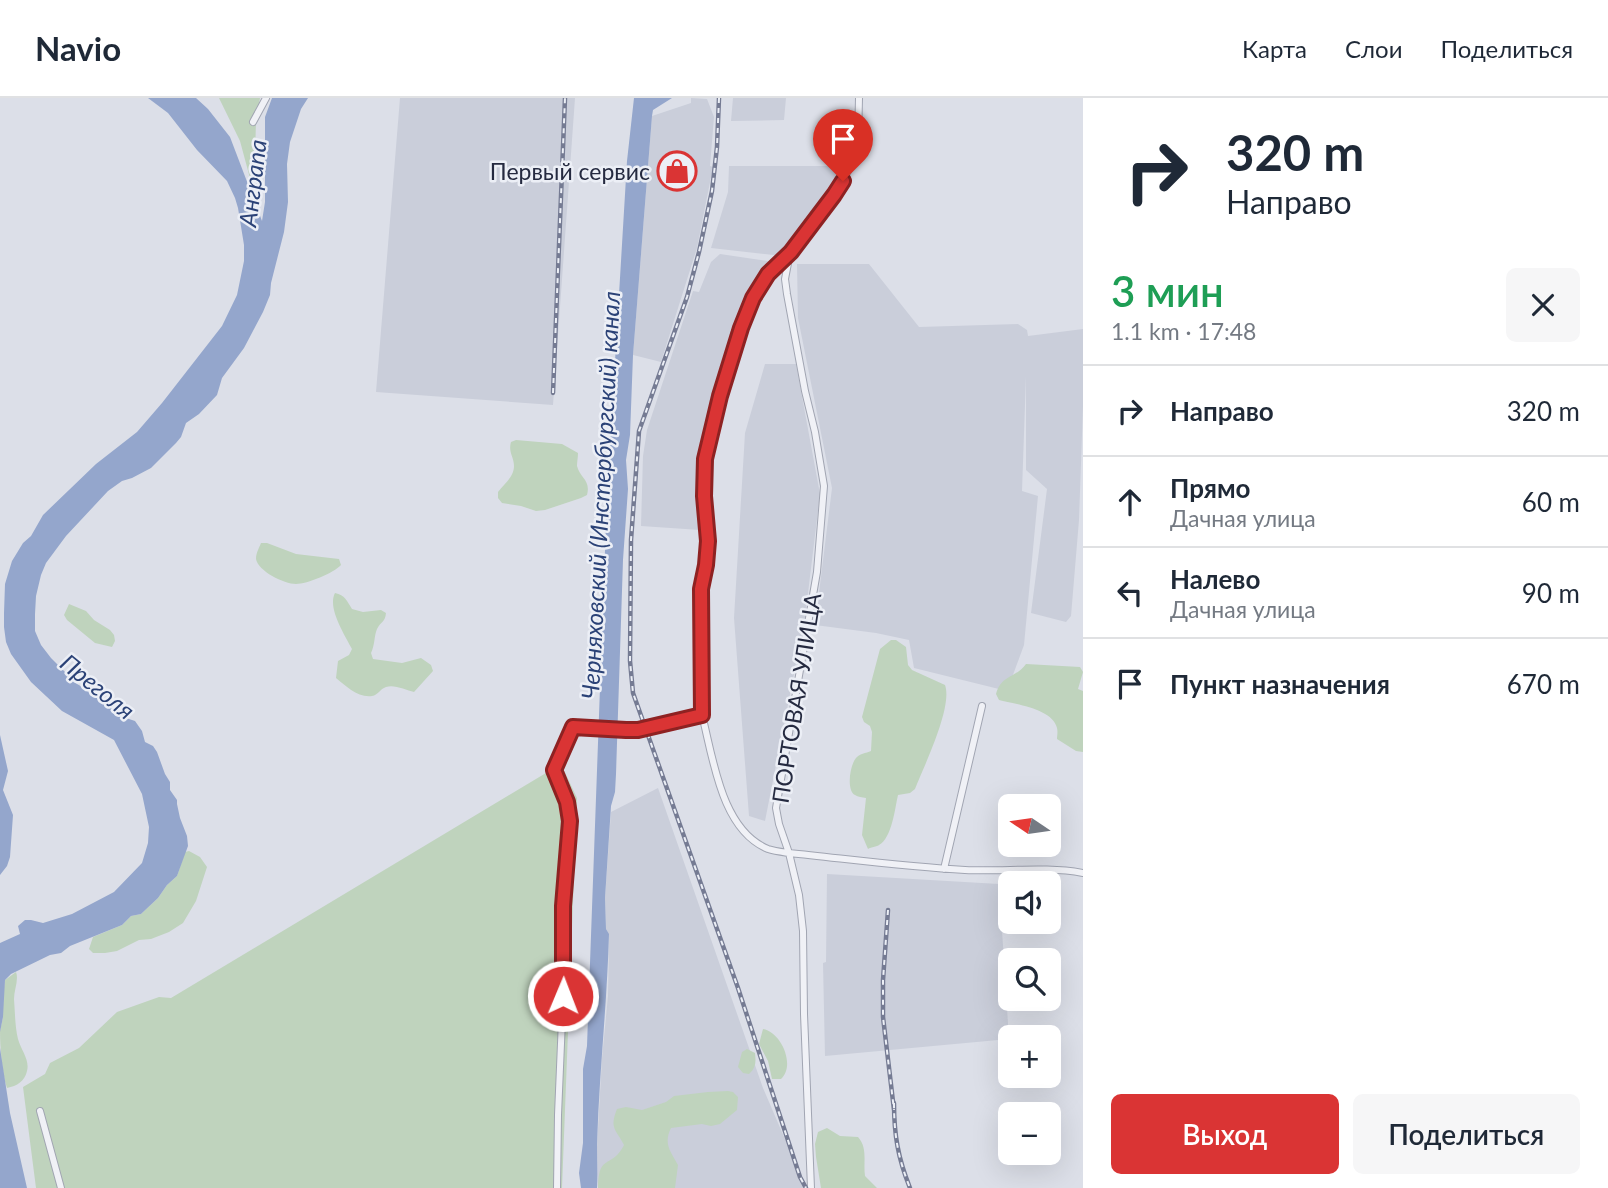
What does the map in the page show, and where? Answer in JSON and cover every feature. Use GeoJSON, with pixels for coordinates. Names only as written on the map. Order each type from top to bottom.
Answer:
{"type":"FeatureCollection","features":[{"type":"Feature","properties":{"kind":"street"},"geometry":{"type":"LineString","coordinates":[[253,122],[266,98]]}},
{"type":"Feature","properties":{"kind":"street"},"geometry":{"type":"LineString","coordinates":[[859,98],[858,140],[851,166],[834,195],[791,252],[768,274],[753,298],[720,396],[705,459],[704,496],[708,541],[701,589],[702,715],[720,785],[732,815],[748,836],[769,850],[944,869],[1066,870],[1083,873]]}},
{"type":"Feature","properties":{"kind":"street","name":"ПОРТОВАЯ УЛИЦА"},"geometry":{"type":"LineString","coordinates":[[791,252],[785,279],[787,294],[824,486],[817,572],[776,808],[799,895],[803,932],[811,1188]]}},
{"type":"Feature","properties":{"kind":"street"},"geometry":{"type":"LineString","coordinates":[[944,869],[982,706]]}},
{"type":"Feature","properties":{"kind":"street"},"geometry":{"type":"LineString","coordinates":[[557,1188],[564,972],[563,906],[570,821],[567,802],[554,770],[573,727],[646,729],[702,715]]}},
{"type":"Feature","properties":{"kind":"street"},"geometry":{"type":"LineString","coordinates":[[40,1111],[61,1188]]}},
{"type":"Feature","properties":{"kind":"shaded area"},"geometry":{"type":"Polygon","coordinates":[[[400,98],[575,98],[553,405],[376,392],[400,98]]]}},
{"type":"Feature","properties":{"kind":"shaded area"},"geometry":{"type":"Polygon","coordinates":[[[691,98],[707,99],[714,117],[710,166],[713,167],[697,248],[661,362],[633,355],[652,116],[691,103],[691,98]]]}},
{"type":"Feature","properties":{"kind":"shaded area"},"geometry":{"type":"Polygon","coordinates":[[[733,98],[786,98],[784,120],[731,121],[733,98]]]}},
{"type":"Feature","properties":{"kind":"shaded area"},"geometry":{"type":"Polygon","coordinates":[[[729,166],[844,166],[783,256],[711,248],[728,192],[729,166]]]}},
{"type":"Feature","properties":{"kind":"shaded area"},"geometry":{"type":"Polygon","coordinates":[[[720,254],[768,261],[730,331],[735,332],[733,342],[698,457],[700,530],[641,526],[643,456],[647,430],[693,291],[699,292],[711,262],[720,254]]]}},
{"type":"Feature","properties":{"kind":"shaded area"},"geometry":{"type":"Polygon","coordinates":[[[797,264],[869,264],[919,327],[1018,324],[1027,330],[1028,336],[1083,329],[1079,520],[1071,616],[1066,622],[1031,613],[1047,489],[1026,470],[1026,376],[1022,491],[1038,496],[1024,645],[1007,691],[914,668],[909,640],[815,625],[832,488],[798,318],[797,264]]]}},
{"type":"Feature","properties":{"kind":"shaded area"},"geometry":{"type":"Polygon","coordinates":[[[765,364],[796,364],[820,494],[805,618],[765,821],[749,816],[734,618],[745,433],[765,364]]]}},
{"type":"Feature","properties":{"kind":"shaded area"},"geometry":{"type":"Polygon","coordinates":[[[658,788],[763,1088],[806,1188],[598,1188],[597,1146],[608,996],[609,935],[606,929],[605,898],[611,812],[658,788]]]}},
{"type":"Feature","properties":{"kind":"shaded area"},"geometry":{"type":"Polygon","coordinates":[[[827,874],[998,884],[998,934],[1002,934],[1003,948],[998,948],[998,1011],[1007,1011],[1008,1025],[998,1025],[998,1040],[825,1056],[823,963],[826,962],[827,874]]]}},
{"type":"Feature","properties":{"kind":"green space"},"geometry":{"type":"Polygon","coordinates":[[[219,98],[260,98],[256,121],[254,193],[240,141],[219,98]]]}},
{"type":"Feature","properties":{"kind":"green space"},"geometry":{"type":"Polygon","coordinates":[[[516,440],[562,444],[578,453],[577,466],[586,482],[587,495],[536,511],[502,503],[498,492],[512,474],[514,466],[510,446],[511,442],[516,440]]]}},
{"type":"Feature","properties":{"kind":"green space"},"geometry":{"type":"Polygon","coordinates":[[[261,543],[296,554],[339,559],[341,565],[313,580],[301,584],[291,583],[272,576],[258,564],[256,557],[261,543]]]}},
{"type":"Feature","properties":{"kind":"green space"},"geometry":{"type":"Polygon","coordinates":[[[335,593],[343,597],[352,609],[363,612],[381,610],[386,613],[376,632],[371,653],[373,659],[402,663],[421,658],[431,665],[433,671],[414,692],[389,686],[367,696],[352,691],[336,678],[338,661],[349,655],[352,649],[335,614],[335,593]]]}},
{"type":"Feature","properties":{"kind":"green space"},"geometry":{"type":"Polygon","coordinates":[[[69,604],[86,611],[110,630],[115,641],[112,647],[95,643],[67,620],[64,615],[69,604]]]}},
{"type":"Feature","properties":{"kind":"green space"},"geometry":{"type":"Polygon","coordinates":[[[891,640],[896,640],[906,647],[908,665],[912,670],[945,685],[945,707],[915,789],[910,793],[898,795],[887,836],[879,845],[868,849],[862,835],[866,798],[856,796],[852,792],[850,777],[856,758],[871,751],[872,732],[862,717],[880,649],[891,640]]]}},
{"type":"Feature","properties":{"kind":"green space"},"geometry":{"type":"Polygon","coordinates":[[[1026,664],[1080,667],[1083,672],[1078,689],[1083,691],[1083,752],[1076,751],[1057,739],[1057,728],[1048,716],[1032,708],[999,700],[996,694],[1002,683],[1026,664]]]}},
{"type":"Feature","properties":{"kind":"green space"},"geometry":{"type":"Polygon","coordinates":[[[561,764],[577,798],[562,1188],[36,1188],[23,1087],[45,1074],[50,1063],[79,1048],[117,1012],[159,997],[171,998],[561,764]]]}},
{"type":"Feature","properties":{"kind":"green space"},"geometry":{"type":"Polygon","coordinates":[[[189,851],[200,857],[207,867],[196,901],[183,923],[169,932],[151,939],[139,940],[117,951],[93,953],[89,949],[93,937],[122,925],[131,916],[141,914],[177,876],[185,852],[189,851]]]}},
{"type":"Feature","properties":{"kind":"green space"},"geometry":{"type":"Polygon","coordinates":[[[16,972],[16,1030],[28,1067],[22,1080],[7,1088],[0,1031],[3,992],[5,980],[16,972]]]}},
{"type":"Feature","properties":{"kind":"green space"},"geometry":{"type":"Polygon","coordinates":[[[763,1029],[770,1031],[781,1042],[787,1058],[785,1073],[781,1079],[772,1079],[768,1061],[759,1044],[763,1029]]]}},
{"type":"Feature","properties":{"kind":"green space"},"geometry":{"type":"Polygon","coordinates":[[[747,1049],[755,1053],[754,1067],[749,1074],[743,1073],[738,1067],[742,1052],[747,1049]]]}},
{"type":"Feature","properties":{"kind":"green space"},"geometry":{"type":"Polygon","coordinates":[[[728,1091],[738,1097],[737,1110],[720,1124],[671,1128],[668,1143],[678,1165],[675,1188],[598,1188],[603,1165],[615,1157],[624,1145],[614,1125],[617,1109],[626,1107],[642,1110],[666,1102],[674,1096],[728,1091]]]}},
{"type":"Feature","properties":{"kind":"green space"},"geometry":{"type":"Polygon","coordinates":[[[827,1128],[840,1136],[858,1137],[864,1150],[865,1176],[877,1188],[821,1188],[815,1144],[818,1132],[827,1128]]]}},
{"type":"Feature","properties":{"kind":"water","name":"Преголя"},"geometry":{"type":"Polygon","coordinates":[[[148,98],[196,98],[208,109],[230,137],[262,221],[265,202],[265,117],[272,98],[308,98],[301,109],[290,142],[287,164],[288,202],[270,295],[244,348],[222,378],[217,395],[186,423],[176,443],[151,468],[122,481],[108,491],[66,536],[46,563],[36,596],[35,631],[51,658],[77,684],[95,694],[123,717],[135,721],[145,742],[157,752],[170,782],[170,790],[177,800],[188,846],[177,876],[141,914],[131,916],[122,925],[11,974],[5,980],[0,1032],[0,943],[20,934],[18,926],[25,920],[43,923],[72,914],[114,892],[142,863],[149,827],[142,794],[114,740],[62,711],[31,682],[11,654],[6,642],[4,613],[5,584],[12,561],[43,515],[96,464],[137,432],[222,326],[237,295],[244,261],[238,208],[227,181],[197,150],[168,113],[148,98]]]}},
{"type":"Feature","properties":{"kind":"water"},"geometry":{"type":"Polygon","coordinates":[[[634,98],[672,98],[653,110],[652,116],[633,355],[630,435],[626,460],[628,489],[616,774],[611,806],[605,898],[606,929],[609,934],[598,1119],[597,1188],[581,1188],[579,1173],[583,1143],[583,1069],[587,1046],[607,495],[627,161],[634,98]]]}},
{"type":"Feature","properties":{"kind":"water"},"geometry":{"type":"Polygon","coordinates":[[[0,735],[8,771],[3,790],[13,815],[10,857],[0,875],[0,735]]]}},
{"type":"Feature","properties":{"kind":"water"},"geometry":{"type":"Polygon","coordinates":[[[0,1048],[10,1113],[27,1188],[0,1188],[0,1048]]]}},
{"type":"Feature","properties":{"kind":"railway"},"geometry":{"type":"LineString","coordinates":[[553,393],[565,98]]}},
{"type":"Feature","properties":{"kind":"railway"},"geometry":{"type":"LineString","coordinates":[[719,98],[712,191],[699,252],[687,297],[639,431],[631,540],[630,661],[633,693],[806,1188]]}},
{"type":"Feature","properties":{"kind":"railway"},"geometry":{"type":"LineString","coordinates":[[888,910],[883,1017],[894,1110]]}},
{"type":"Feature","properties":{"kind":"railway"},"geometry":{"type":"LineString","coordinates":[[894,1103],[898,1146],[910,1188]]}},
{"type":"Feature","properties":{"kind":"place","name":"Первый сервис"},"geometry":{"type":"Point","coordinates":[677,171]}},
{"type":"Feature","properties":{"kind":"route"},"geometry":{"type":"LineString","coordinates":[[563,996],[563,906],[570,821],[567,802],[554,770],[573,727],[638,730],[702,715],[701,589],[708,541],[704,496],[705,459],[720,396],[753,298],[768,274],[791,252],[843,181]]}},
{"type":"Feature","properties":{"kind":"water label","name":"Анграпа"},"geometry":{"type":"Point","coordinates":[252,183]}},
{"type":"Feature","properties":{"kind":"water label","name":"Черняховский (Инстербургский) канал"},"geometry":{"type":"Point","coordinates":[600,495]}}]}
